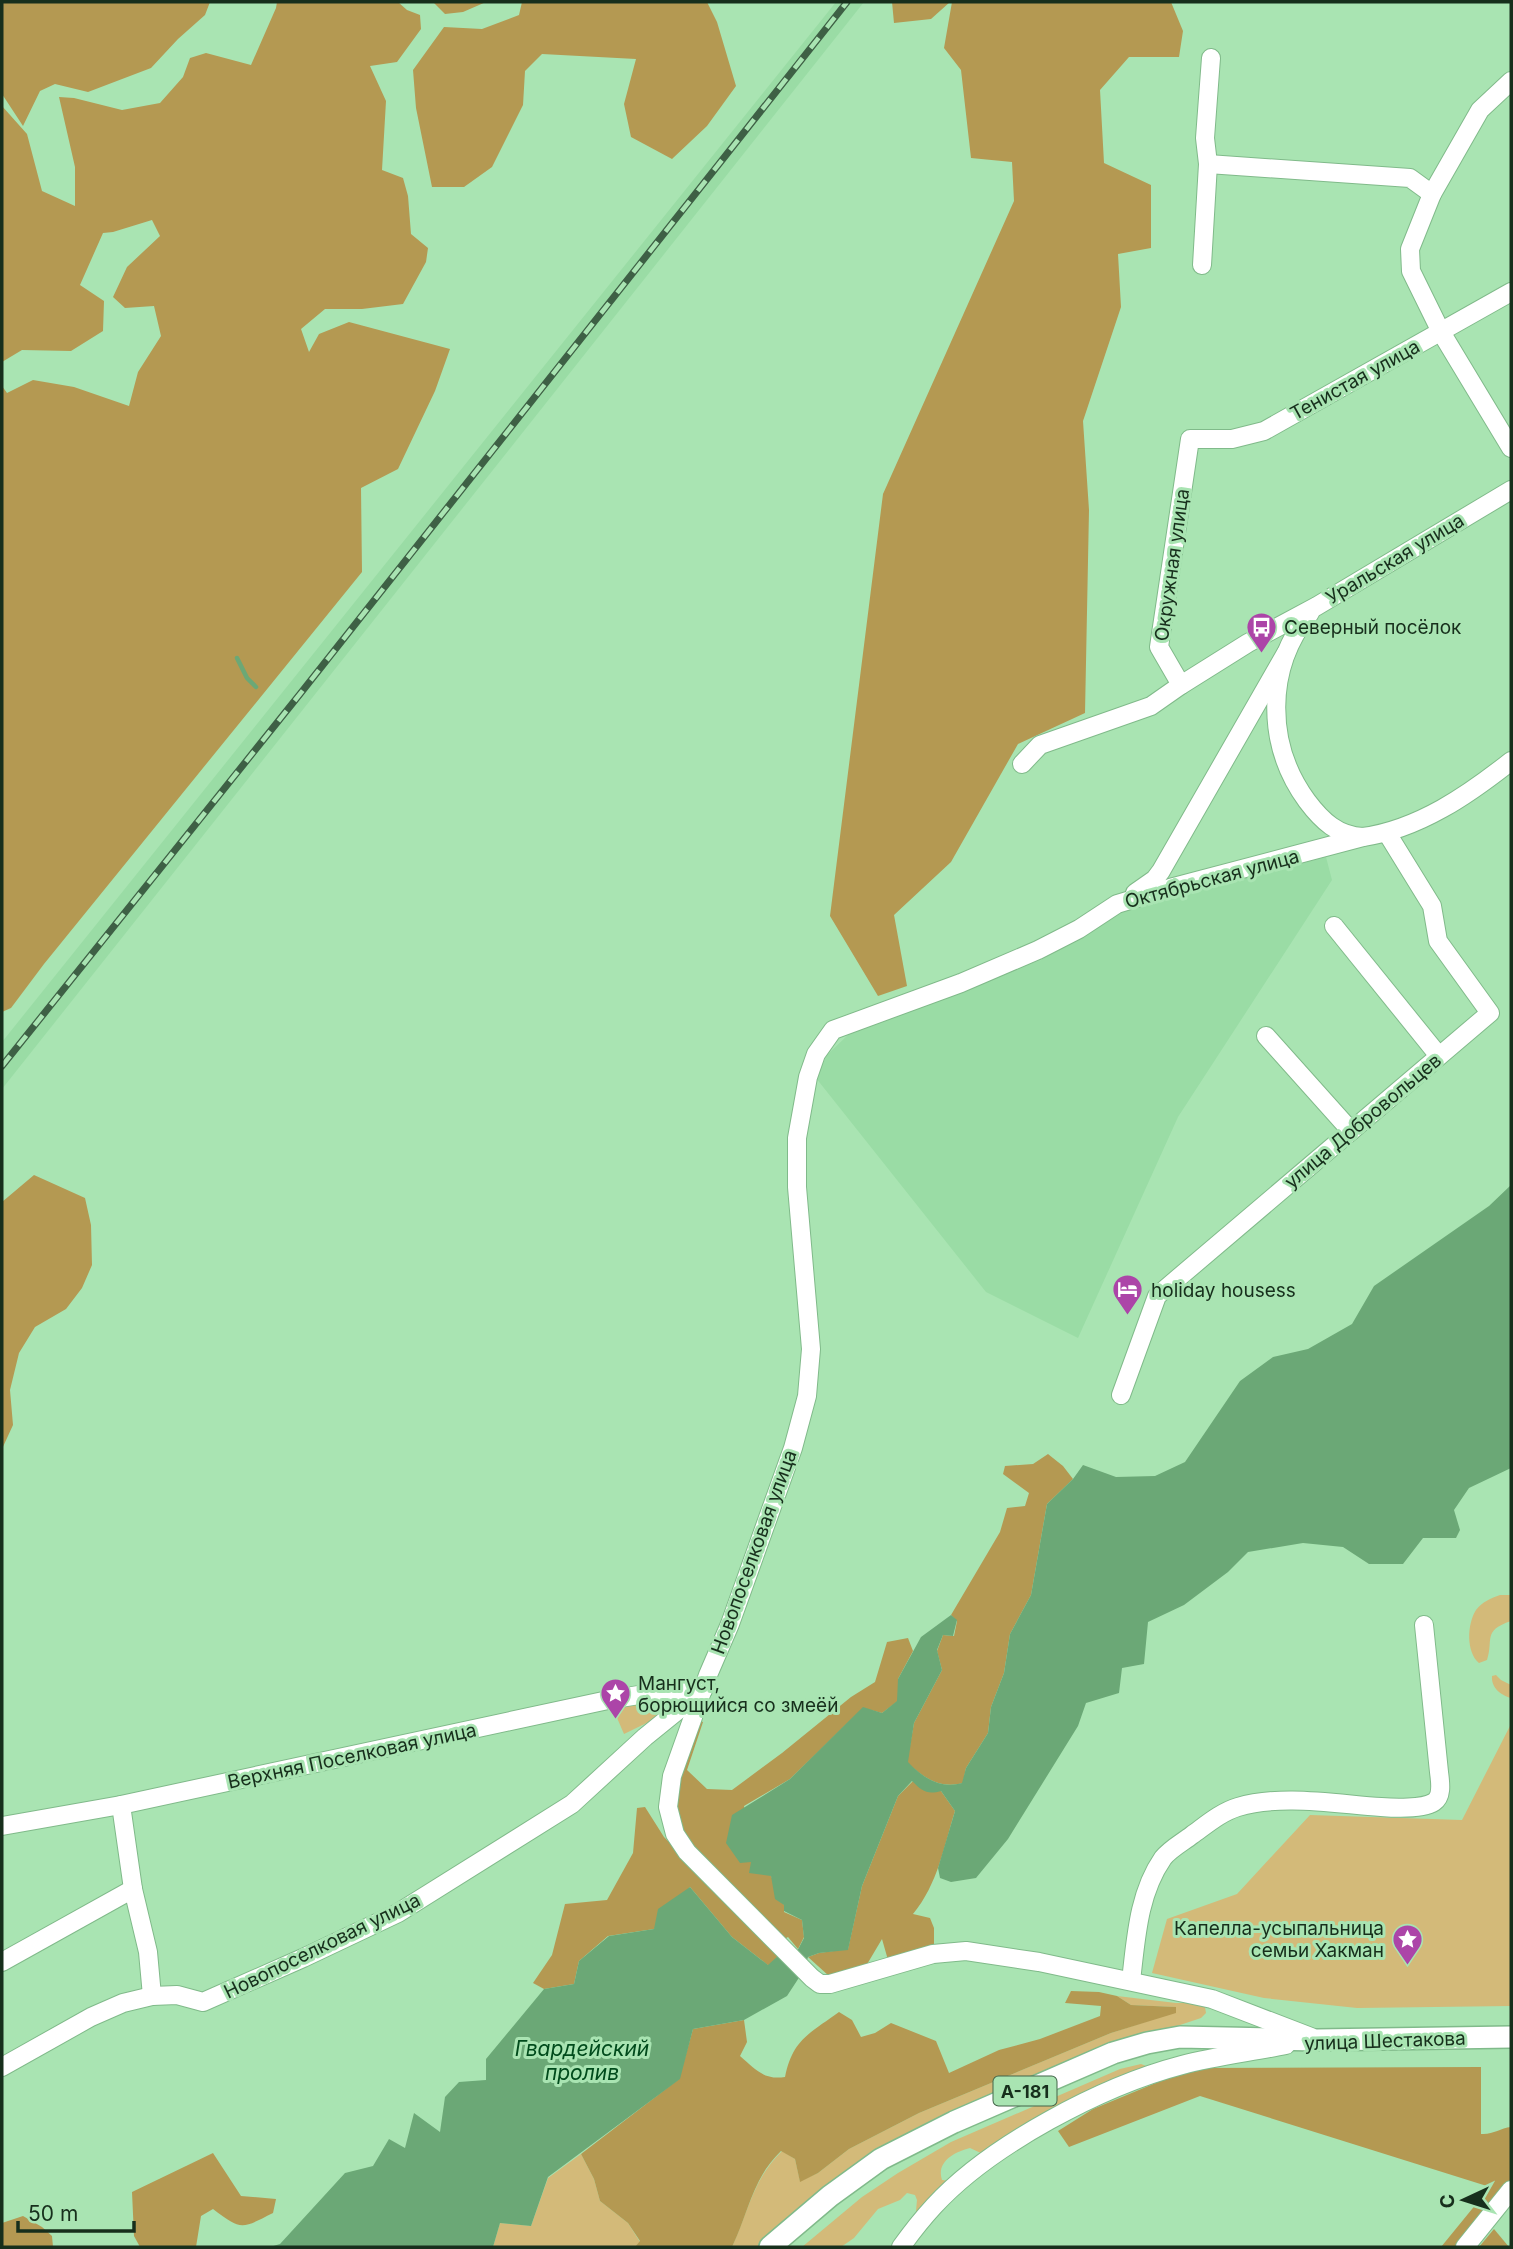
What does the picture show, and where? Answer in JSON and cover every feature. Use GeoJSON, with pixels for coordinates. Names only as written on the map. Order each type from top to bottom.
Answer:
{"type":"FeatureCollection","features":[{"type":"Feature","properties":{"kind":"main road","name":"А-181"},"geometry":{"type":"LineString","coordinates":[[770,2247],[830,2196],[881,2159],[954,2122],[1113,2053],[1181,2037],[1317,2040]]}},
{"type":"Feature","properties":{"kind":"main road","name":"улица Шестакова"},"geometry":{"type":"LineString","coordinates":[[1317,2040],[1511,2037]]}},
{"type":"Feature","properties":{"kind":"street"},"geometry":{"type":"LineString","coordinates":[[1202,265],[1208,164],[1205,138],[1211,58]]}},
{"type":"Feature","properties":{"kind":"street"},"geometry":{"type":"LineString","coordinates":[[1511,80],[1480,110],[1432,194],[1410,249],[1411,271],[1441,332],[1511,448]]}},
{"type":"Feature","properties":{"kind":"street"},"geometry":{"type":"LineString","coordinates":[[1208,164],[1410,178],[1432,194]]}},
{"type":"Feature","properties":{"kind":"street","name":"Тенистая улица"},"geometry":{"type":"LineString","coordinates":[[1190,439],[1232,439],[1264,431],[1511,292]]}},
{"type":"Feature","properties":{"kind":"street","name":"Окружная улица"},"geometry":{"type":"LineString","coordinates":[[1181,684],[1159,647],[1190,439]]}},
{"type":"Feature","properties":{"kind":"street","name":"Уральская улица"},"geometry":{"type":"LineString","coordinates":[[1022,764],[1040,745],[1151,706],[1181,684],[1248,643],[1317,606],[1511,490]]}},
{"type":"Feature","properties":{"kind":"street"},"geometry":{"type":"LineString","coordinates":[[1117,904],[1156,879],[1161,872],[1302,623],[1317,606]]}},
{"type":"Feature","properties":{"kind":"street"},"geometry":{"type":"LineString","coordinates":[[1286,653],[1276,706],[1278,737],[1287,767],[1304,796],[1324,821],[1346,835],[1363,837]]}},
{"type":"Feature","properties":{"kind":"street","name":"Октябрьская улица"},"geometry":{"type":"LineString","coordinates":[[832,1030],[961,983],[1038,950],[1079,929],[1117,904],[1363,837],[1387,833],[1428,817],[1511,761]]}},
{"type":"Feature","properties":{"kind":"street","name":"улица Добровольцев"},"geometry":{"type":"LineString","coordinates":[[1121,1395],[1157,1296],[1490,1013],[1438,941],[1432,906],[1387,833]]}},
{"type":"Feature","properties":{"kind":"street"},"geometry":{"type":"LineString","coordinates":[[1334,926],[1439,1056]]}},
{"type":"Feature","properties":{"kind":"street","name":"Новопоселковая улица"},"geometry":{"type":"LineString","coordinates":[[2,2067],[91,2017],[123,2003],[152,1996],[177,1995],[203,2002],[398,1913],[572,1804],[645,1737],[703,1690],[735,1612],[793,1448],[807,1396],[811,1349],[797,1187],[797,1138],[800,1111],[812,1065],[832,1030]]}},
{"type":"Feature","properties":{"kind":"street"},"geometry":{"type":"LineString","coordinates":[[1266,1036],[1351,1131]]}},
{"type":"Feature","properties":{"kind":"street"},"geometry":{"type":"LineString","coordinates":[[1131,1981],[1137,1927],[1154,1872],[1165,1855],[1209,1822],[1236,1807],[1274,1800],[1396,1808],[1426,1805],[1438,1798],[1439,1772],[1424,1625]]}},
{"type":"Feature","properties":{"kind":"street"},"geometry":{"type":"LineString","coordinates":[[703,1690],[670,1787],[668,1807],[675,1834],[687,1852],[820,1984],[830,1984],[933,1954],[966,1951],[1039,1962],[1212,1999],[1317,2040]]}},
{"type":"Feature","properties":{"kind":"street","name":"Верхняя Поселковая улица"},"geometry":{"type":"LineString","coordinates":[[2,1826],[121,1805],[608,1700],[651,1693],[703,1690]]}},
{"type":"Feature","properties":{"kind":"street"},"geometry":{"type":"LineString","coordinates":[[121,1805],[133,1889],[148,1952],[152,1996]]}},
{"type":"Feature","properties":{"kind":"street"},"geometry":{"type":"LineString","coordinates":[[2,1962],[133,1889]]}},
{"type":"Feature","properties":{"kind":"street","name":"улица Шестакова"},"geometry":{"type":"LineString","coordinates":[[901,2247],[935,2204],[973,2171],[1041,2126],[1109,2090],[1181,2065],[1317,2040]]}},
{"type":"Feature","properties":{"kind":"street"},"geometry":{"type":"LineString","coordinates":[[1465,2247],[1511,2190]]}},
{"type":"Feature","properties":{"kind":"shaded area"},"geometry":{"type":"Polygon","coordinates":[[[2,2],[210,2],[205,15],[151,68],[88,92],[55,84],[40,91],[23,126],[2,94],[2,2]]]}},
{"type":"Feature","properties":{"kind":"shaded area"},"geometry":{"type":"Polygon","coordinates":[[[277,2],[398,2],[407,10],[420,15],[421,29],[397,62],[370,66],[386,101],[382,170],[403,178],[408,196],[411,234],[428,248],[426,262],[403,304],[362,309],[325,309],[301,329],[309,352],[319,334],[349,322],[450,349],[435,391],[398,469],[361,488],[362,572],[11,1008],[2,1012],[2,386],[7,393],[33,380],[74,387],[129,406],[138,372],[161,336],[154,306],[125,308],[113,297],[127,267],[160,236],[152,220],[103,233],[80,285],[104,301],[103,331],[71,351],[22,350],[2,362],[2,106],[27,134],[42,191],[75,206],[75,167],[59,97],[122,110],[160,103],[183,77],[190,58],[206,53],[251,65],[277,2]]]}},
{"type":"Feature","properties":{"kind":"shaded area"},"geometry":{"type":"Polygon","coordinates":[[[433,2],[486,2],[463,12],[445,14],[433,2]]]}},
{"type":"Feature","properties":{"kind":"shaded area"},"geometry":{"type":"Polygon","coordinates":[[[522,2],[707,2],[717,22],[736,86],[707,126],[672,159],[631,137],[624,104],[636,59],[542,54],[525,71],[523,105],[492,167],[464,187],[432,187],[416,108],[413,70],[444,27],[482,29],[519,15],[522,2]]]}},
{"type":"Feature","properties":{"kind":"shaded area"},"geometry":{"type":"Polygon","coordinates":[[[836,2],[864,2],[2,1089],[2,1042],[836,2]]]}},
{"type":"Feature","properties":{"kind":"shaded area"},"geometry":{"type":"Polygon","coordinates":[[[892,2],[950,2],[931,19],[894,23],[892,2]]]}},
{"type":"Feature","properties":{"kind":"shaded area"},"geometry":{"type":"Polygon","coordinates":[[[952,2],[1171,2],[1183,31],[1179,57],[1129,57],[1100,90],[1104,163],[1151,185],[1151,248],[1118,254],[1121,307],[1083,421],[1089,510],[1085,713],[1018,744],[951,862],[894,915],[907,986],[878,996],[830,916],[883,494],[1014,201],[1012,162],[971,158],[961,70],[944,48],[952,2]]]}},
{"type":"Feature","properties":{"kind":"shaded area"},"geometry":{"type":"Polygon","coordinates":[[[1326,857],[1332,880],[1178,1117],[1078,1338],[986,1292],[816,1078],[827,1055],[850,1033],[1041,960],[1125,910],[1326,857]]]}},
{"type":"Feature","properties":{"kind":"shaded area"},"geometry":{"type":"Polygon","coordinates":[[[34,1175],[85,1198],[91,1225],[92,1265],[82,1288],[66,1309],[35,1327],[19,1353],[10,1390],[13,1425],[2,1449],[2,1202],[34,1175]]]}},
{"type":"Feature","properties":{"kind":"shaded area"},"geometry":{"type":"Polygon","coordinates":[[[1048,1454],[1063,1466],[1073,1479],[1047,1504],[1031,1595],[1010,1634],[1004,1673],[991,1707],[988,1733],[966,1768],[963,1783],[932,1781],[907,1762],[914,1723],[942,1670],[937,1651],[943,1635],[954,1636],[957,1621],[951,1615],[1000,1532],[1007,1508],[1025,1506],[1029,1493],[1003,1474],[1005,1466],[1033,1464],[1048,1454]]]}},
{"type":"Feature","properties":{"kind":"shaded area"},"geometry":{"type":"Polygon","coordinates":[[[1500,1595],[1511,1595],[1511,1621],[1496,1628],[1491,1636],[1487,1660],[1479,1663],[1472,1652],[1469,1638],[1473,1616],[1478,1607],[1500,1595]]]}},
{"type":"Feature","properties":{"kind":"shaded area"},"geometry":{"type":"Polygon","coordinates":[[[908,1638],[913,1651],[898,1679],[898,1701],[882,1713],[863,1708],[790,1779],[744,1806],[751,1862],[771,1876],[784,1905],[784,1912],[802,1920],[804,1937],[798,1949],[788,1937],[781,1941],[676,1828],[678,1779],[698,1720],[703,1722],[687,1770],[707,1789],[732,1790],[851,1697],[875,1682],[887,1642],[908,1638]]]}},
{"type":"Feature","properties":{"kind":"shaded area"},"geometry":{"type":"Polygon","coordinates":[[[1496,1675],[1511,1685],[1511,1698],[1500,1693],[1495,1687],[1492,1676],[1496,1675]]]}},
{"type":"Feature","properties":{"kind":"shaded area"},"geometry":{"type":"Polygon","coordinates":[[[651,1700],[663,1715],[624,1734],[611,1704],[651,1700]]]}},
{"type":"Feature","properties":{"kind":"shaded area"},"geometry":{"type":"Polygon","coordinates":[[[1511,1724],[1511,2006],[1357,2008],[1264,1998],[1152,1973],[1167,1919],[1237,1894],[1310,1815],[1462,1820],[1511,1724]]]}},
{"type":"Feature","properties":{"kind":"shaded area"},"geometry":{"type":"Polygon","coordinates":[[[913,1781],[941,1791],[955,1811],[929,1890],[913,1914],[930,1918],[934,1928],[934,1946],[888,1960],[882,1939],[866,1966],[829,1976],[808,1957],[848,1949],[862,1886],[898,1796],[913,1781]]]}},
{"type":"Feature","properties":{"kind":"shaded area"},"geometry":{"type":"Polygon","coordinates":[[[645,1807],[664,1837],[779,1955],[769,1966],[732,1937],[690,1887],[654,1929],[608,1936],[579,1961],[574,1984],[544,1989],[533,1983],[552,1955],[565,1904],[607,1900],[633,1853],[637,1808],[645,1807]]]}},
{"type":"Feature","properties":{"kind":"shaded area"},"geometry":{"type":"Polygon","coordinates":[[[1071,1991],[1117,1996],[1131,2005],[1176,2007],[1176,2013],[1111,2033],[919,2113],[849,2149],[818,2173],[800,2182],[795,2159],[781,2151],[757,2184],[732,2247],[635,2247],[640,2241],[628,2223],[600,2201],[594,2179],[581,2154],[679,2079],[693,2029],[744,2020],[747,2042],[740,2056],[756,2070],[778,2078],[785,2077],[788,2064],[804,2038],[839,2012],[852,2020],[861,2037],[875,2033],[891,2023],[936,2041],[949,2073],[999,2050],[1040,2039],[1100,2016],[1101,2006],[1065,2003],[1071,1991]]]}},
{"type":"Feature","properties":{"kind":"shaded area"},"geometry":{"type":"Polygon","coordinates":[[[1117,1996],[1197,2003],[1205,2007],[1206,2013],[1201,2018],[941,2120],[760,2247],[732,2247],[758,2184],[782,2151],[795,2159],[800,2181],[818,2173],[849,2149],[919,2113],[1111,2033],[1176,2012],[1175,2007],[1131,2005],[1117,1996]]]}},
{"type":"Feature","properties":{"kind":"shaded area"},"geometry":{"type":"Polygon","coordinates":[[[1141,2064],[1146,2066],[1147,2070],[983,2154],[970,2148],[953,2155],[944,2163],[941,2174],[942,2180],[950,2181],[915,2222],[917,2200],[915,2195],[907,2193],[900,2200],[878,2209],[854,2238],[841,2247],[802,2247],[862,2197],[951,2142],[1120,2069],[1141,2064]]]}},
{"type":"Feature","properties":{"kind":"shaded area"},"geometry":{"type":"Polygon","coordinates":[[[1481,2067],[1481,2134],[1511,2127],[1511,2180],[1456,2247],[1441,2247],[1490,2187],[1200,2096],[1069,2147],[1058,2131],[1093,2109],[1192,2068],[1481,2067]]]}},
{"type":"Feature","properties":{"kind":"shaded area"},"geometry":{"type":"Polygon","coordinates":[[[213,2153],[241,2196],[276,2199],[273,2213],[248,2225],[242,2225],[230,2221],[213,2209],[201,2216],[196,2247],[140,2247],[134,2236],[132,2192],[213,2153]]]}},
{"type":"Feature","properties":{"kind":"shaded area"},"geometry":{"type":"Polygon","coordinates":[[[581,2154],[594,2179],[600,2201],[628,2223],[640,2242],[635,2247],[493,2247],[500,2223],[531,2226],[548,2178],[581,2154]]]}},
{"type":"Feature","properties":{"kind":"shaded area"},"geometry":{"type":"Polygon","coordinates":[[[23,2216],[52,2236],[53,2247],[2,2247],[2,2223],[23,2216]]]}},
{"type":"Feature","properties":{"kind":"shaded area"},"geometry":{"type":"Polygon","coordinates":[[[1494,2229],[1509,2247],[1479,2247],[1494,2229]]]}},
{"type":"Feature","properties":{"kind":"water","name":"Гвардейский пролив"},"geometry":{"type":"Polygon","coordinates":[[[1511,1185],[1511,1468],[1469,1488],[1454,1510],[1460,1530],[1456,1538],[1423,1538],[1403,1564],[1369,1564],[1343,1547],[1303,1543],[1248,1552],[1228,1572],[1184,1605],[1148,1622],[1144,1664],[1122,1668],[1119,1693],[1086,1703],[1078,1726],[1008,1839],[976,1878],[951,1882],[940,1878],[938,1868],[955,1811],[941,1791],[925,1791],[912,1781],[898,1796],[862,1886],[848,1950],[808,1957],[804,1970],[787,1996],[744,2020],[693,2029],[680,2079],[548,2177],[531,2226],[500,2223],[493,2247],[270,2247],[280,2244],[345,2173],[373,2166],[389,2139],[405,2148],[414,2113],[440,2132],[445,2097],[459,2082],[486,2080],[486,2059],[544,1989],[574,1984],[579,1961],[609,1936],[654,1929],[658,1909],[690,1887],[732,1937],[768,1965],[779,1955],[793,1959],[804,1938],[802,1920],[784,1911],[784,1905],[775,1899],[771,1876],[749,1873],[751,1862],[740,1863],[726,1843],[732,1815],[790,1779],[863,1707],[882,1713],[897,1701],[898,1679],[921,1637],[951,1615],[957,1620],[953,1636],[943,1635],[937,1650],[942,1670],[914,1723],[908,1762],[932,1781],[962,1783],[966,1768],[988,1733],[991,1707],[1004,1673],[1010,1634],[1031,1595],[1047,1504],[1073,1479],[1083,1465],[1116,1477],[1155,1476],[1185,1462],[1240,1381],[1273,1357],[1308,1349],[1352,1324],[1374,1286],[1489,1206],[1511,1185]]]}},
{"type":"Feature","properties":{"kind":"waterway"},"geometry":{"type":"LineString","coordinates":[[237,658],[247,678],[256,687]]}},
{"type":"Feature","properties":{"kind":"railway"},"geometry":{"type":"LineString","coordinates":[[2,1066],[847,2]]}},
{"type":"Feature","properties":{"kind":"place","name":"Северный посёлок"},"geometry":{"type":"Point","coordinates":[1261,654]}},
{"type":"Feature","properties":{"kind":"place","name":"holiday housess"},"geometry":{"type":"Point","coordinates":[1128,1317]}},
{"type":"Feature","properties":{"kind":"place","name":"Мангуст, борющийся со змеёй"},"geometry":{"type":"Point","coordinates":[615,1721]}},
{"type":"Feature","properties":{"kind":"place","name":"Капелла-усыпальница семьи Хакман"},"geometry":{"type":"Point","coordinates":[1407,1966]}}]}
